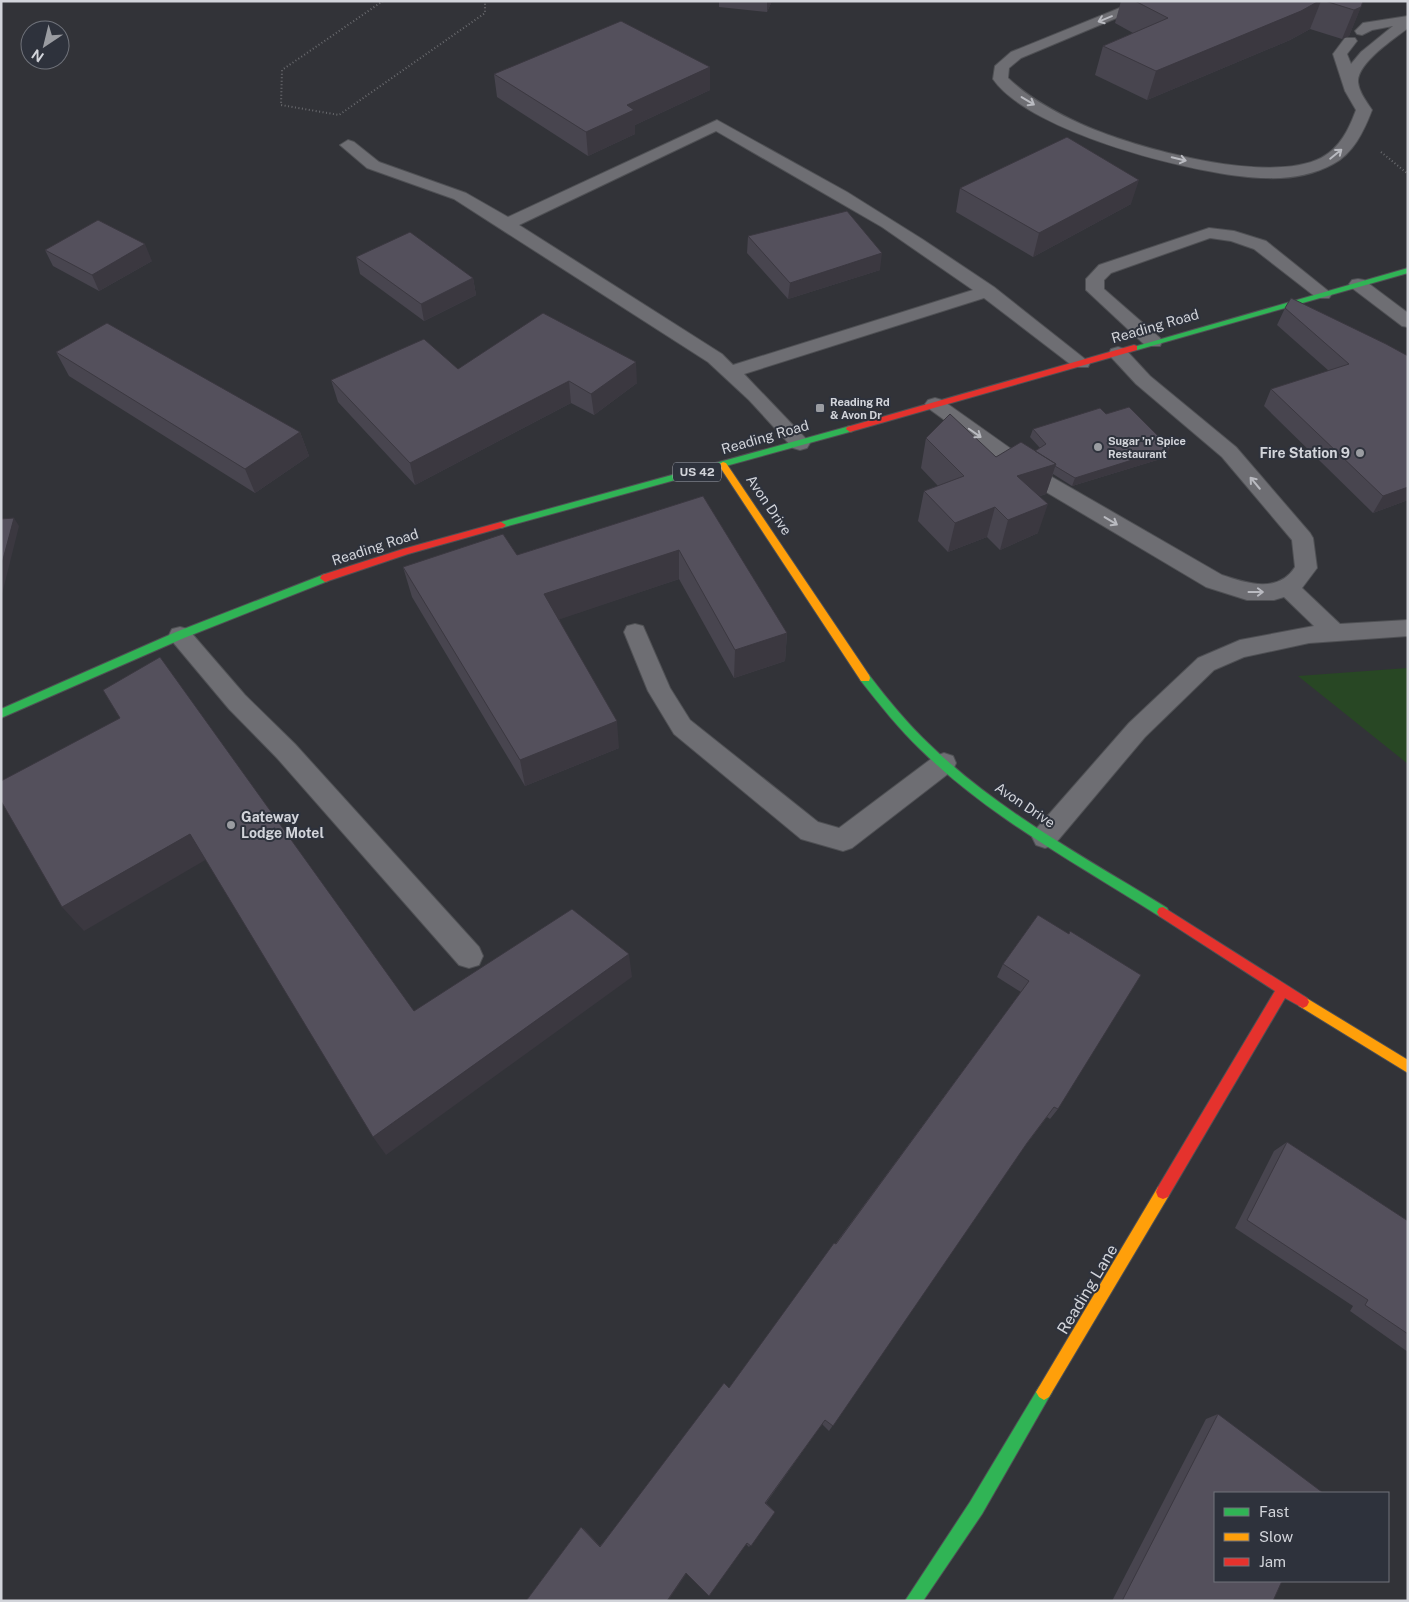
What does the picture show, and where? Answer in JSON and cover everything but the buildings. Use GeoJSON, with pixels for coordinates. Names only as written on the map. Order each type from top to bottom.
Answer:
{"type":"FeatureCollection","features":[{"type":"Feature","properties":{"kind":"main road","name":"Reading Road"},"geometry":{"type":"LineString","coordinates":[[1,714],[180,635],[294,589],[406,551],[724,465],[1408,270]]}},
{"type":"Feature","properties":{"kind":"main road","name":"Avon Drive"},"geometry":{"type":"LineString","coordinates":[[724,465],[878,697],[928,751],[992,802],[1045,837],[1283,990],[1408,1067]]}},
{"type":"Feature","properties":{"kind":"main road","name":"Reading Lane"},"geometry":{"type":"LineString","coordinates":[[913,1601],[976,1508],[1283,990]]}},
{"type":"Feature","properties":{"kind":"lane"},"geometry":{"type":"LineString","coordinates":[[1150,1],[1016,55],[1002,66],[1000,79],[1012,91],[1066,123],[1115,142],[1220,170],[1258,173],[1299,171],[1327,161],[1344,147],[1356,133],[1364,110],[1354,93],[1340,54],[1350,42]]}},
{"type":"Feature","properties":{"kind":"lane"},"geometry":{"type":"LineString","coordinates":[[1350,80],[1356,66],[1408,20]]}},
{"type":"Feature","properties":{"kind":"lane"},"geometry":{"type":"LineString","coordinates":[[1362,31],[1368,26],[1408,20]]}},
{"type":"Feature","properties":{"kind":"lane"},"geometry":{"type":"LineString","coordinates":[[508,224],[718,125],[779,163],[859,206],[988,291],[1081,363]]}},
{"type":"Feature","properties":{"kind":"lane"},"geometry":{"type":"LineString","coordinates":[[348,144],[373,165],[460,196],[508,224],[715,358],[800,443]]}},
{"type":"Feature","properties":{"kind":"lane"},"geometry":{"type":"LineString","coordinates":[[1153,342],[1095,290],[1095,279],[1105,269],[1209,233],[1234,236],[1260,245],[1323,294]]}},
{"type":"Feature","properties":{"kind":"lane"},"geometry":{"type":"LineString","coordinates":[[1358,284],[1408,322]]}},
{"type":"Feature","properties":{"kind":"lane"},"geometry":{"type":"LineString","coordinates":[[730,372],[988,291]]}},
{"type":"Feature","properties":{"kind":"lane"},"geometry":{"type":"LineString","coordinates":[[935,404],[1038,478],[1214,581],[1247,592],[1274,592],[1288,588],[1299,579],[1306,568],[1302,538],[1229,452],[1144,380],[1118,352]]}},
{"type":"Feature","properties":{"kind":"lane"},"geometry":{"type":"LineString","coordinates":[[1288,588],[1335,633]]}},
{"type":"Feature","properties":{"kind":"lane"},"geometry":{"type":"LineString","coordinates":[[1045,837],[1137,730],[1206,664],[1240,649],[1309,635],[1408,628]]}},
{"type":"Feature","properties":{"kind":"lane"},"geometry":{"type":"LineString","coordinates":[[635,632],[660,691],[682,727],[810,830],[843,840],[944,763]]}},
{"type":"Feature","properties":{"kind":"lane"},"geometry":{"type":"LineString","coordinates":[[180,635],[237,702],[286,750],[469,956]]}},
{"type":"Feature","properties":{"kind":"path"},"geometry":{"type":"LineString","coordinates":[[383,1],[282,70],[281,105],[339,115],[485,13],[485,1]]}},
{"type":"Feature","properties":{"kind":"green space"},"geometry":{"type":"Polygon","coordinates":[[[1408,668],[1408,764],[1298,676],[1408,668]]]}},
{"type":"Feature","properties":{"kind":"traffic: fast"},"geometry":{"type":"LineString","coordinates":[[1134,348],[1408,270]]}},
{"type":"Feature","properties":{"kind":"traffic: fast"},"geometry":{"type":"LineString","coordinates":[[501,525],[850,429]]}},
{"type":"Feature","properties":{"kind":"traffic: fast"},"geometry":{"type":"LineString","coordinates":[[1,714],[180,635],[325,578]]}},
{"type":"Feature","properties":{"kind":"traffic: fast"},"geometry":{"type":"LineString","coordinates":[[865,678],[893,715],[926,748],[962,779],[1001,809],[1163,912]]}},
{"type":"Feature","properties":{"kind":"traffic: fast"},"geometry":{"type":"LineString","coordinates":[[913,1601],[976,1508],[1044,1392]]}},
{"type":"Feature","properties":{"kind":"traffic: slow"},"geometry":{"type":"LineString","coordinates":[[723,465],[865,678]]}},
{"type":"Feature","properties":{"kind":"traffic: slow"},"geometry":{"type":"LineString","coordinates":[[1303,1002],[1408,1067]]}},
{"type":"Feature","properties":{"kind":"traffic: slow"},"geometry":{"type":"LineString","coordinates":[[1044,1392],[1163,1192]]}},
{"type":"Feature","properties":{"kind":"traffic: jam"},"geometry":{"type":"LineString","coordinates":[[850,429],[1134,348]]}},
{"type":"Feature","properties":{"kind":"traffic: jam"},"geometry":{"type":"LineString","coordinates":[[325,578],[406,551],[501,525]]}},
{"type":"Feature","properties":{"kind":"traffic: jam"},"geometry":{"type":"LineString","coordinates":[[1163,912],[1303,1002]]}},
{"type":"Feature","properties":{"kind":"traffic: jam"},"geometry":{"type":"LineString","coordinates":[[1163,1192],[1283,990]]}},
{"type":"Feature","properties":{"kind":"place","name":"Reading Rd & Avon Dr"},"geometry":{"type":"Point","coordinates":[820,408]}},
{"type":"Feature","properties":{"kind":"place","name":"Sugar ’n’ Spice Restaurant"},"geometry":{"type":"Point","coordinates":[1098,447]}},
{"type":"Feature","properties":{"kind":"place","name":"Fire Station 9"},"geometry":{"type":"Point","coordinates":[1360,453]}},
{"type":"Feature","properties":{"kind":"place","name":"Gateway Lodge Motel"},"geometry":{"type":"Point","coordinates":[231,825]}}]}
